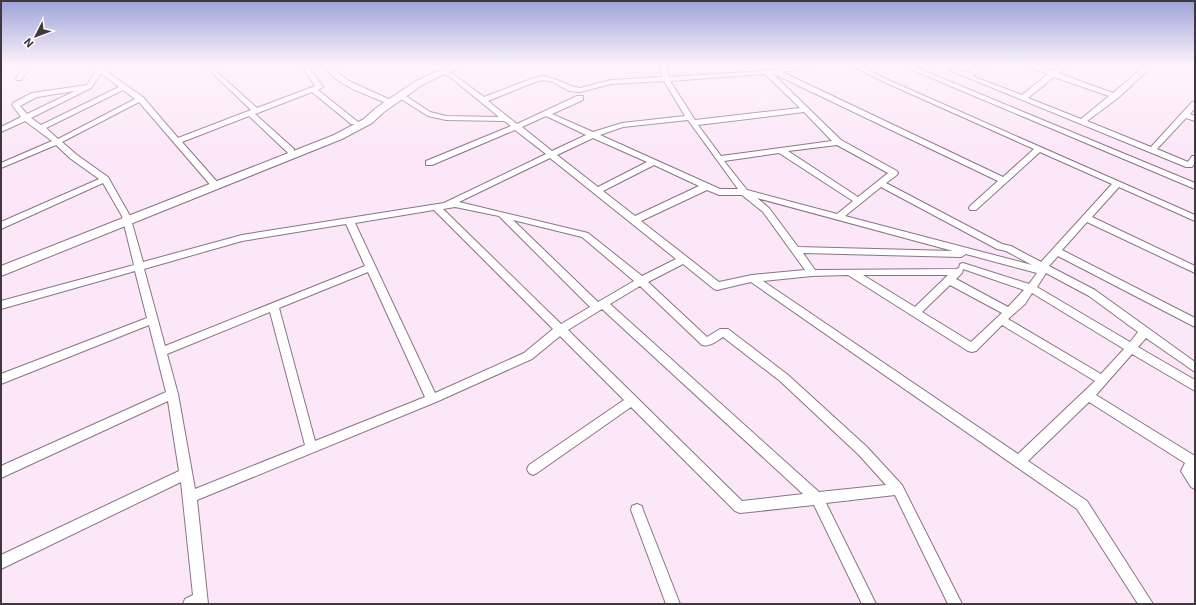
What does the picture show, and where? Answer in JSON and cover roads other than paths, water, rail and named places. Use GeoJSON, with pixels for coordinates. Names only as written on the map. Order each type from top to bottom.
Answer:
{"type":"FeatureCollection","features":[{"type":"Feature","properties":{"kind":"main road"},"geometry":{"type":"LineString","coordinates":[[1,271],[214,184],[338,137],[368,121],[380,110],[404,93]]}},
{"type":"Feature","properties":{"kind":"main road"},"geometry":{"type":"LineString","coordinates":[[214,184],[380,110]]}},
{"type":"Feature","properties":{"kind":"main road"},"geometry":{"type":"LineString","coordinates":[[1,265],[126,219]]}},
{"type":"Feature","properties":{"kind":"street"},"geometry":{"type":"LineString","coordinates":[[47,93],[35,95],[16,105],[26,118],[41,128],[74,158],[106,179],[126,219],[172,394],[187,473],[197,602]]}},
{"type":"Feature","properties":{"kind":"street"},"geometry":{"type":"LineString","coordinates":[[1,130],[76,93]]}},
{"type":"Feature","properties":{"kind":"street"},"geometry":{"type":"LineString","coordinates":[[41,128],[111,93]]}},
{"type":"Feature","properties":{"kind":"street"},"geometry":{"type":"LineString","coordinates":[[132,93],[140,99],[214,184]]}},
{"type":"Feature","properties":{"kind":"street"},"geometry":{"type":"LineString","coordinates":[[235,93],[290,151]]}},
{"type":"Feature","properties":{"kind":"street"},"geometry":{"type":"LineString","coordinates":[[177,141],[301,93]]}},
{"type":"Feature","properties":{"kind":"street"},"geometry":{"type":"LineString","coordinates":[[317,93],[354,122]]}},
{"type":"Feature","properties":{"kind":"street"},"geometry":{"type":"LineString","coordinates":[[372,93],[391,102]]}},
{"type":"Feature","properties":{"kind":"street"},"geometry":{"type":"LineString","coordinates":[[474,93],[717,286],[752,278],[812,273],[960,269],[1031,288],[1195,386]]}},
{"type":"Feature","properties":{"kind":"street"},"geometry":{"type":"LineString","coordinates":[[483,100],[500,93]]}},
{"type":"Feature","properties":{"kind":"street"},"geometry":{"type":"LineString","coordinates":[[675,93],[692,121],[744,192],[766,210],[812,273]]}},
{"type":"Feature","properties":{"kind":"street"},"geometry":{"type":"LineString","coordinates":[[790,93],[838,142],[894,173],[882,184],[838,217]]}},
{"type":"Feature","properties":{"kind":"street"},"geometry":{"type":"LineString","coordinates":[[816,93],[1004,181]]}},
{"type":"Feature","properties":{"kind":"street"},"geometry":{"type":"LineString","coordinates":[[914,93],[1195,218]]}},
{"type":"Feature","properties":{"kind":"street"},"geometry":{"type":"LineString","coordinates":[[973,93],[1195,186]]}},
{"type":"Feature","properties":{"kind":"street"},"geometry":{"type":"LineString","coordinates":[[1010,93],[1189,165],[1195,158]]}},
{"type":"Feature","properties":{"kind":"street"},"geometry":{"type":"LineString","coordinates":[[1022,98],[1028,93]]}},
{"type":"Feature","properties":{"kind":"street"},"geometry":{"type":"LineString","coordinates":[[1108,93],[1115,96]]}},
{"type":"Feature","properties":{"kind":"street"},"geometry":{"type":"LineString","coordinates":[[1082,122],[1118,93]]}},
{"type":"Feature","properties":{"kind":"street"},"geometry":{"type":"LineString","coordinates":[[400,96],[428,114],[446,118],[507,119]]}},
{"type":"Feature","properties":{"kind":"street"},"geometry":{"type":"LineString","coordinates":[[429,163],[547,114],[580,98]]}},
{"type":"Feature","properties":{"kind":"street"},"geometry":{"type":"LineString","coordinates":[[1,166],[57,142],[140,99]]}},
{"type":"Feature","properties":{"kind":"street"},"geometry":{"type":"LineString","coordinates":[[1152,150],[1195,104]]}},
{"type":"Feature","properties":{"kind":"street"},"geometry":{"type":"LineString","coordinates":[[439,207],[592,135],[622,125],[692,121],[805,110]]}},
{"type":"Feature","properties":{"kind":"street"},"geometry":{"type":"LineString","coordinates":[[547,114],[705,187],[719,192],[744,192],[976,254],[1042,269]]}},
{"type":"Feature","properties":{"kind":"street"},"geometry":{"type":"LineString","coordinates":[[1185,116],[1195,119]]}},
{"type":"Feature","properties":{"kind":"street"},"geometry":{"type":"LineString","coordinates":[[719,159],[838,142]]}},
{"type":"Feature","properties":{"kind":"street"},"geometry":{"type":"LineString","coordinates":[[973,208],[1039,149]]}},
{"type":"Feature","properties":{"kind":"street"},"geometry":{"type":"LineString","coordinates":[[782,151],[859,201]]}},
{"type":"Feature","properties":{"kind":"street"},"geometry":{"type":"LineString","coordinates":[[598,190],[652,162]]}},
{"type":"Feature","properties":{"kind":"street"},"geometry":{"type":"LineString","coordinates":[[1,226],[106,179]]}},
{"type":"Feature","properties":{"kind":"street"},"geometry":{"type":"LineString","coordinates":[[882,184],[1000,248],[1008,248],[1042,269],[1092,293],[1182,357],[1195,368]]}},
{"type":"Feature","properties":{"kind":"street"},"geometry":{"type":"LineString","coordinates":[[850,272],[972,348],[1031,288],[1041,275],[1042,269],[1056,251],[1117,184]]}},
{"type":"Feature","properties":{"kind":"street"},"geometry":{"type":"LineString","coordinates":[[635,220],[705,187]]}},
{"type":"Feature","properties":{"kind":"street"},"geometry":{"type":"LineString","coordinates":[[1,305],[242,238],[455,204],[585,235],[641,281],[706,342],[724,332],[784,378],[863,451],[898,489],[955,604]]}},
{"type":"Feature","properties":{"kind":"street"},"geometry":{"type":"LineString","coordinates":[[439,207],[560,330],[740,508],[898,489]]}},
{"type":"Feature","properties":{"kind":"street"},"geometry":{"type":"LineString","coordinates":[[502,214],[600,306],[817,498],[869,604]]}},
{"type":"Feature","properties":{"kind":"street"},"geometry":{"type":"LineString","coordinates":[[1086,218],[1195,270]]}},
{"type":"Feature","properties":{"kind":"street"},"geometry":{"type":"LineString","coordinates":[[349,220],[432,399]]}},
{"type":"Feature","properties":{"kind":"street"},"geometry":{"type":"LineString","coordinates":[[795,250],[976,254]]}},
{"type":"Feature","properties":{"kind":"street"},"geometry":{"type":"LineString","coordinates":[[1056,251],[1195,323]]}},
{"type":"Feature","properties":{"kind":"street"},"geometry":{"type":"LineString","coordinates":[[915,313],[976,254]]}},
{"type":"Feature","properties":{"kind":"street"},"geometry":{"type":"LineString","coordinates":[[190,497],[432,399],[528,356],[560,330],[641,281],[684,259]]}},
{"type":"Feature","properties":{"kind":"street"},"geometry":{"type":"LineString","coordinates":[[161,352],[371,267]]}},
{"type":"Feature","properties":{"kind":"street"},"geometry":{"type":"LineString","coordinates":[[752,278],[1082,505],[1146,604]]}},
{"type":"Feature","properties":{"kind":"street"},"geometry":{"type":"LineString","coordinates":[[949,280],[1103,380]]}},
{"type":"Feature","properties":{"kind":"street"},"geometry":{"type":"LineString","coordinates":[[273,306],[312,447]]}},
{"type":"Feature","properties":{"kind":"street"},"geometry":{"type":"LineString","coordinates":[[1,379],[152,320]]}},
{"type":"Feature","properties":{"kind":"street"},"geometry":{"type":"LineString","coordinates":[[1018,462],[1088,396],[1145,332]]}},
{"type":"Feature","properties":{"kind":"street"},"geometry":{"type":"LineString","coordinates":[[1,472],[172,394]]}},
{"type":"Feature","properties":{"kind":"street"},"geometry":{"type":"LineString","coordinates":[[1088,396],[1192,461],[1187,471],[1195,483]]}},
{"type":"Feature","properties":{"kind":"street"},"geometry":{"type":"LineString","coordinates":[[533,469],[632,400]]}},
{"type":"Feature","properties":{"kind":"street"},"geometry":{"type":"LineString","coordinates":[[1,562],[187,473]]}},
{"type":"Feature","properties":{"kind":"street"},"geometry":{"type":"LineString","coordinates":[[637,510],[674,604]]}}]}
